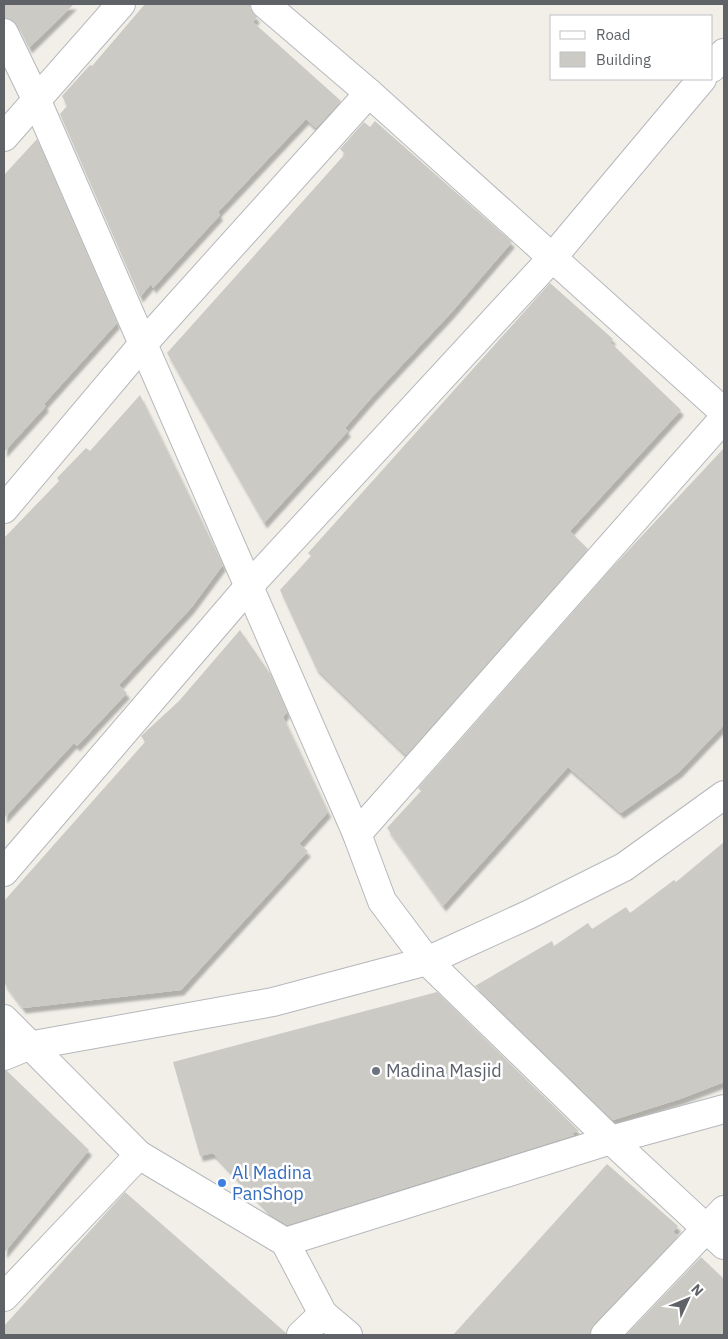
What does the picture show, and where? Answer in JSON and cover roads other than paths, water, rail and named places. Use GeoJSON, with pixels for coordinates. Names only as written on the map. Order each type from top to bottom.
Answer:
{"type":"FeatureCollection","features":[{"type":"Feature","properties":{"kind":"street"},"geometry":{"type":"LineString","coordinates":[[4,137],[121,4]]}},
{"type":"Feature","properties":{"kind":"street"},"geometry":{"type":"LineString","coordinates":[[265,4],[369,93],[724,412]]}},
{"type":"Feature","properties":{"kind":"street"},"geometry":{"type":"LineString","coordinates":[[4,33],[36,99],[249,586],[357,834],[382,901],[427,961],[611,1140],[718,1228],[604,1335]]}},
{"type":"Feature","properties":{"kind":"street"},"geometry":{"type":"LineString","coordinates":[[713,67],[724,53]]}},
{"type":"Feature","properties":{"kind":"street"},"geometry":{"type":"LineString","coordinates":[[4,872],[249,586],[552,258],[701,80]]}},
{"type":"Feature","properties":{"kind":"street"},"geometry":{"type":"LineString","coordinates":[[4,508],[143,344],[369,93]]}},
{"type":"Feature","properties":{"kind":"street"},"geometry":{"type":"LineString","coordinates":[[357,834],[724,418]]}},
{"type":"Feature","properties":{"kind":"street"},"geometry":{"type":"LineString","coordinates":[[16,1051],[273,1002],[427,961],[530,914],[624,867],[724,795]]}},
{"type":"Feature","properties":{"kind":"street"},"geometry":{"type":"LineString","coordinates":[[4,1019],[16,1051],[139,1155],[285,1242],[323,1314],[348,1335]]}},
{"type":"Feature","properties":{"kind":"street"},"geometry":{"type":"LineString","coordinates":[[285,1242],[611,1140],[724,1109]]}},
{"type":"Feature","properties":{"kind":"street"},"geometry":{"type":"LineString","coordinates":[[4,1298],[139,1155]]}},
{"type":"Feature","properties":{"kind":"street"},"geometry":{"type":"LineString","coordinates":[[301,1335],[323,1314]]}},
{"type":"Feature","properties":{"kind":"place","name":"Madina Masjid"},"geometry":{"type":"Point","coordinates":[376,1071]}},
{"type":"Feature","properties":{"kind":"place","name":"Al Madina PanShop"},"geometry":{"type":"Point","coordinates":[222,1183]}}]}
